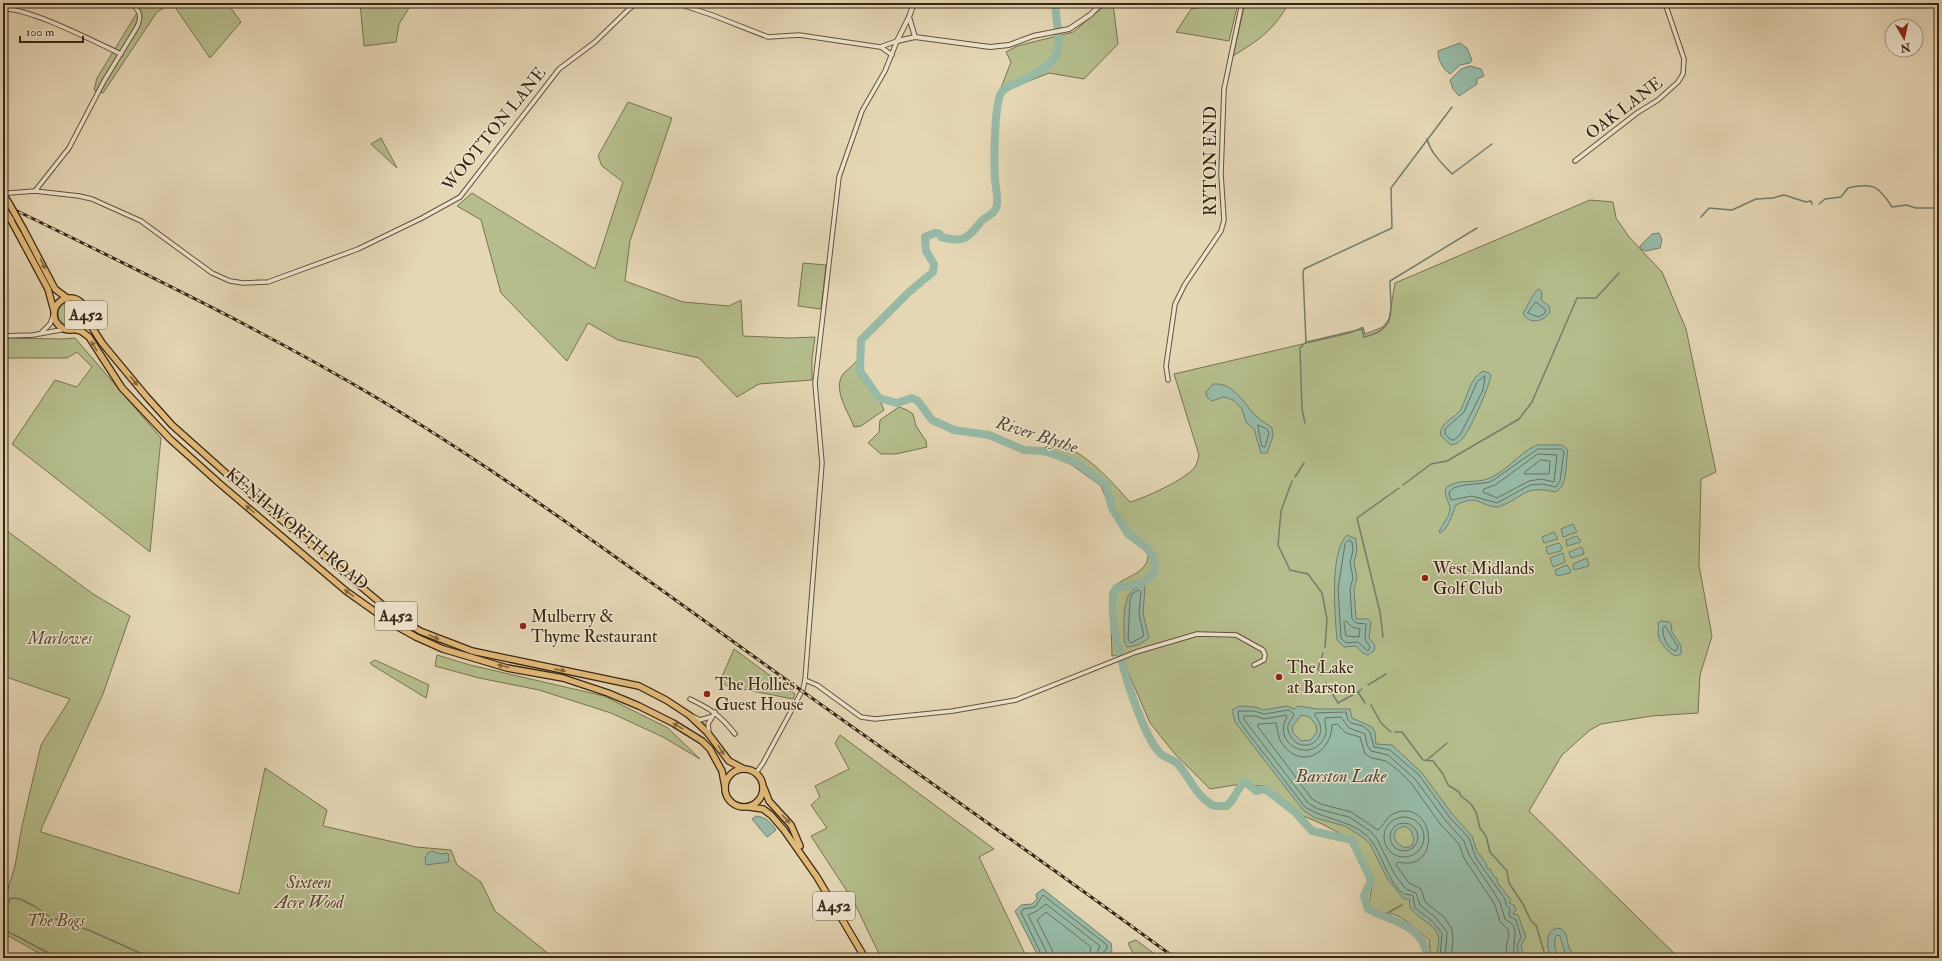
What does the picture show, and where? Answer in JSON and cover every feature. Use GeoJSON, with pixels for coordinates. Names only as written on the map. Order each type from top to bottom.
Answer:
{"type":"FeatureCollection","features":[{"type":"Feature","properties":{"kind":"highway","name":"A452"},"geometry":{"type":"LineString","coordinates":[[3,194],[55,289],[67,298],[76,299],[80,302],[86,312],[82,323],[73,329],[66,329],[58,324],[48,289],[3,207]]}},
{"type":"Feature","properties":{"kind":"highway","name":"A452"},"geometry":{"type":"LineString","coordinates":[[54,312],[59,302],[67,298]]}},
{"type":"Feature","properties":{"kind":"highway","name":"KENILWORTH ROAD"},"geometry":{"type":"LineString","coordinates":[[86,312],[90,324],[102,343],[146,396],[172,424],[228,475],[396,616],[420,631],[472,651],[639,686],[666,700],[689,715],[709,735],[728,761],[744,769]]}},
{"type":"Feature","properties":{"kind":"highway","name":"KENILWORTH ROAD"},"geometry":{"type":"LineString","coordinates":[[73,329],[81,331],[89,337],[122,388],[170,438],[219,483],[340,585],[391,624],[450,652],[507,668],[563,678],[608,693],[639,706],[673,723],[702,741],[710,749],[722,771],[725,786]]}},
{"type":"Feature","properties":{"kind":"highway","name":"A452"},"geometry":{"type":"LineString","coordinates":[[744,769],[756,773],[760,777],[775,808],[791,825],[803,854],[865,958]]}},
{"type":"Feature","properties":{"kind":"highway"},"geometry":{"type":"LineString","coordinates":[[725,786],[731,774],[744,769]]}},
{"type":"Feature","properties":{"kind":"highway","name":"A452"},"geometry":{"type":"LineString","coordinates":[[725,786],[729,799],[734,804],[763,810],[771,815],[803,854]]}},
{"type":"Feature","properties":{"kind":"highway"},"geometry":{"type":"LineString","coordinates":[[749,806],[759,800],[764,788]]}},
{"type":"Feature","properties":{"kind":"street"},"geometry":{"type":"LineString","coordinates":[[35,191],[70,148],[104,81],[141,19],[140,13],[132,3]]}},
{"type":"Feature","properties":{"kind":"street","name":"WOOTTON LANE"},"geometry":{"type":"LineString","coordinates":[[3,194],[35,191],[79,196],[117,209],[140,221],[212,273],[230,281],[251,284],[268,282],[358,249],[422,218],[460,197],[559,69],[595,42],[637,3]]}},
{"type":"Feature","properties":{"kind":"street"},"geometry":{"type":"LineString","coordinates":[[676,3],[712,15],[768,37],[799,35],[880,47],[886,49],[892,55]]}},
{"type":"Feature","properties":{"kind":"street"},"geometry":{"type":"LineString","coordinates":[[756,773],[803,689],[805,680],[822,463],[815,383],[839,177],[862,111],[885,71],[914,3]]}},
{"type":"Feature","properties":{"kind":"street"},"geometry":{"type":"LineString","coordinates":[[880,47],[897,41],[916,37],[990,47],[1009,45],[1033,36],[1069,29],[1090,15],[1102,3]]}},
{"type":"Feature","properties":{"kind":"street","name":"RYTON END"},"geometry":{"type":"LineString","coordinates":[[1168,380],[1166,366],[1175,304],[1185,284],[1221,231],[1224,220],[1221,174],[1224,89],[1242,3]]}},
{"type":"Feature","properties":{"kind":"street","name":"OAK LANE"},"geometry":{"type":"LineString","coordinates":[[1575,161],[1637,113],[1658,100],[1678,82],[1683,74],[1684,59],[1665,3]]}},
{"type":"Feature","properties":{"kind":"street"},"geometry":{"type":"LineString","coordinates":[[3,9],[16,10],[37,17],[121,54]]}},
{"type":"Feature","properties":{"kind":"street"},"geometry":{"type":"LineString","coordinates":[[909,17],[916,37]]}},
{"type":"Feature","properties":{"kind":"street"},"geometry":{"type":"LineString","coordinates":[[40,186],[44,192]]}},
{"type":"Feature","properties":{"kind":"street"},"geometry":{"type":"LineString","coordinates":[[39,334],[48,327],[54,312]]}},
{"type":"Feature","properties":{"kind":"street"},"geometry":{"type":"LineString","coordinates":[[3,336],[39,334],[66,329]]}},
{"type":"Feature","properties":{"kind":"street"},"geometry":{"type":"LineString","coordinates":[[805,680],[817,685],[861,717],[875,719],[999,704],[1016,700],[1136,652],[1198,634],[1236,635],[1263,650],[1265,655],[1264,660],[1254,666]]}},
{"type":"Feature","properties":{"kind":"street"},"geometry":{"type":"LineString","coordinates":[[690,698],[715,712],[735,734]]}},
{"type":"Feature","properties":{"kind":"street"},"geometry":{"type":"LineString","coordinates":[[709,735],[708,724],[710,718],[715,712]]}},
{"type":"Feature","properties":{"kind":"street","name":"KENILWORTH ROAD"},"geometry":{"type":"LineString","coordinates":[[689,715],[700,720],[710,718]]}},
{"type":"Feature","properties":{"kind":"green space"},"geometry":{"type":"Polygon","coordinates":[[[143,3],[172,3],[157,12],[103,93],[94,90],[97,78],[143,3]]]}},
{"type":"Feature","properties":{"kind":"green space"},"geometry":{"type":"Polygon","coordinates":[[[172,3],[227,3],[241,22],[210,58],[172,3]]]}},
{"type":"Feature","properties":{"kind":"green space"},"geometry":{"type":"Polygon","coordinates":[[[360,3],[412,3],[399,24],[396,42],[364,46],[360,3]]]}},
{"type":"Feature","properties":{"kind":"green space"},"geometry":{"type":"Polygon","coordinates":[[[1108,3],[1113,3],[1118,44],[1084,79],[1049,73],[999,93],[1011,62],[1006,52],[1017,46],[1073,32],[1108,3]]]}},
{"type":"Feature","properties":{"kind":"green space"},"geometry":{"type":"Polygon","coordinates":[[[1224,3],[1238,3],[1229,41],[1176,32],[1191,9],[1224,3]]]}},
{"type":"Feature","properties":{"kind":"green space"},"geometry":{"type":"Polygon","coordinates":[[[1245,3],[1289,3],[1277,21],[1265,34],[1233,56],[1245,3]]]}},
{"type":"Feature","properties":{"kind":"green space"},"geometry":{"type":"Polygon","coordinates":[[[628,102],[672,118],[630,241],[625,281],[683,302],[729,306],[741,300],[743,336],[790,338],[815,337],[812,358],[812,380],[759,384],[737,397],[699,358],[618,340],[588,323],[567,361],[501,293],[481,220],[457,206],[472,193],[595,269],[623,182],[602,166],[598,156],[628,102]]]}},
{"type":"Feature","properties":{"kind":"green space"},"geometry":{"type":"Polygon","coordinates":[[[381,138],[397,168],[371,144],[381,138]]]}},
{"type":"Feature","properties":{"kind":"green space","name":"West Midlands Golf Club"},"geometry":{"type":"Polygon","coordinates":[[[1590,200],[1613,202],[1616,218],[1629,237],[1662,272],[1686,329],[1716,472],[1701,479],[1699,565],[1712,636],[1700,675],[1698,713],[1652,716],[1601,724],[1590,730],[1562,755],[1529,811],[1679,958],[1431,958],[1429,940],[1405,920],[1396,915],[1378,911],[1369,906],[1373,876],[1352,840],[1322,824],[1294,812],[1266,786],[1235,785],[1210,789],[1175,754],[1150,723],[1121,655],[1112,656],[1110,592],[1120,582],[1138,572],[1147,562],[1148,555],[1141,546],[1133,541],[1112,513],[1101,486],[1072,465],[1041,452],[1044,448],[1053,443],[1065,447],[1076,452],[1096,466],[1130,502],[1145,497],[1190,472],[1196,466],[1199,455],[1174,374],[1350,333],[1363,327],[1365,334],[1383,327],[1389,319],[1395,283],[1590,200]]]}},
{"type":"Feature","properties":{"kind":"green space"},"geometry":{"type":"Polygon","coordinates":[[[803,263],[826,265],[821,309],[798,306],[803,263]]]}},
{"type":"Feature","properties":{"kind":"green space"},"geometry":{"type":"Polygon","coordinates":[[[70,302],[79,305],[82,314],[79,323],[70,326],[61,323],[58,314],[61,305],[70,302]]]}},
{"type":"Feature","properties":{"kind":"green space"},"geometry":{"type":"Polygon","coordinates":[[[3,338],[75,338],[161,438],[150,552],[12,444],[55,380],[77,387],[92,367],[77,352],[67,358],[3,358],[3,338]]]}},
{"type":"Feature","properties":{"kind":"green space"},"geometry":{"type":"Polygon","coordinates":[[[859,358],[860,371],[879,398],[884,410],[861,426],[854,427],[842,400],[839,386],[840,379],[844,373],[859,358]]]}},
{"type":"Feature","properties":{"kind":"green space"},"geometry":{"type":"Polygon","coordinates":[[[899,407],[913,414],[916,426],[926,441],[927,447],[896,454],[881,454],[868,443],[879,432],[880,420],[899,407]]]}},
{"type":"Feature","properties":{"kind":"green space"},"geometry":{"type":"Polygon","coordinates":[[[3,528],[93,594],[130,616],[103,694],[41,832],[239,894],[265,768],[327,810],[323,826],[416,847],[451,850],[457,865],[481,882],[495,911],[554,958],[48,958],[3,933],[3,905],[15,866],[22,826],[41,745],[70,699],[3,676],[3,528]]]}},
{"type":"Feature","properties":{"kind":"green space"},"geometry":{"type":"Polygon","coordinates":[[[734,649],[795,694],[793,699],[727,686],[720,681],[734,649]]]}},
{"type":"Feature","properties":{"kind":"green space"},"geometry":{"type":"Polygon","coordinates":[[[437,655],[470,665],[604,696],[668,728],[700,759],[663,737],[611,713],[539,690],[479,678],[435,666],[437,655]]]}},
{"type":"Feature","properties":{"kind":"green space"},"geometry":{"type":"Polygon","coordinates":[[[375,660],[429,685],[426,698],[370,663],[375,660]]]}},
{"type":"Feature","properties":{"kind":"green space"},"geometry":{"type":"Polygon","coordinates":[[[840,735],[994,849],[979,857],[1027,958],[881,958],[854,902],[811,836],[827,828],[811,805],[820,797],[815,786],[849,769],[835,743],[840,735]]]}},
{"type":"Feature","properties":{"kind":"green space"},"geometry":{"type":"Polygon","coordinates":[[[1136,940],[1160,958],[1135,958],[1128,943],[1136,940]]]}},
{"type":"Feature","properties":{"kind":"water"},"geometry":{"type":"Polygon","coordinates":[[[1460,43],[1467,48],[1472,60],[1470,63],[1460,65],[1450,74],[1441,64],[1438,51],[1460,43]]]}},
{"type":"Feature","properties":{"kind":"water"},"geometry":{"type":"Polygon","coordinates":[[[1470,66],[1481,69],[1484,76],[1477,79],[1477,84],[1459,96],[1453,89],[1450,80],[1461,69],[1470,66]]]}},
{"type":"Feature","properties":{"kind":"water"},"geometry":{"type":"Polygon","coordinates":[[[1659,233],[1662,240],[1660,248],[1646,251],[1640,249],[1640,246],[1652,234],[1659,233]]]}},
{"type":"Feature","properties":{"kind":"water"},"geometry":{"type":"Polygon","coordinates":[[[1539,289],[1542,292],[1541,300],[1549,306],[1550,312],[1540,320],[1532,321],[1525,317],[1523,313],[1534,293],[1539,289]]]}},
{"type":"Feature","properties":{"kind":"water"},"geometry":{"type":"Polygon","coordinates":[[[1483,371],[1489,373],[1491,376],[1479,409],[1466,434],[1458,442],[1451,445],[1440,435],[1441,430],[1443,426],[1461,409],[1472,383],[1478,374],[1483,371]]]}},
{"type":"Feature","properties":{"kind":"water"},"geometry":{"type":"Polygon","coordinates":[[[1213,384],[1221,384],[1233,390],[1257,417],[1272,428],[1273,436],[1267,453],[1261,453],[1254,429],[1246,422],[1242,409],[1233,400],[1223,397],[1212,401],[1207,397],[1206,392],[1213,384]]]}},
{"type":"Feature","properties":{"kind":"water"},"geometry":{"type":"Polygon","coordinates":[[[1537,445],[1562,445],[1568,450],[1566,474],[1563,485],[1559,489],[1555,492],[1544,490],[1529,491],[1506,504],[1497,507],[1474,500],[1463,502],[1456,505],[1446,528],[1440,533],[1439,532],[1450,511],[1445,495],[1447,487],[1456,483],[1484,480],[1498,474],[1524,453],[1537,445]]]}},
{"type":"Feature","properties":{"kind":"water"},"geometry":{"type":"Polygon","coordinates":[[[1573,524],[1577,532],[1563,537],[1561,529],[1573,524]]]}},
{"type":"Feature","properties":{"kind":"water"},"geometry":{"type":"Polygon","coordinates":[[[1554,532],[1558,539],[1544,543],[1542,537],[1554,532]]]}},
{"type":"Feature","properties":{"kind":"water"},"geometry":{"type":"Polygon","coordinates":[[[1347,535],[1356,539],[1357,551],[1354,562],[1357,578],[1354,589],[1356,619],[1368,619],[1371,622],[1369,638],[1375,645],[1374,651],[1368,655],[1363,653],[1356,646],[1344,647],[1337,640],[1334,585],[1335,570],[1341,544],[1347,535]]]}},
{"type":"Feature","properties":{"kind":"water"},"geometry":{"type":"Polygon","coordinates":[[[1577,536],[1581,542],[1567,546],[1566,540],[1577,536]]]}},
{"type":"Feature","properties":{"kind":"water"},"geometry":{"type":"Polygon","coordinates":[[[1559,543],[1562,547],[1561,551],[1549,554],[1547,553],[1546,547],[1559,543]]]}},
{"type":"Feature","properties":{"kind":"water"},"geometry":{"type":"Polygon","coordinates":[[[1582,547],[1584,554],[1571,558],[1569,552],[1582,547]]]}},
{"type":"Feature","properties":{"kind":"water"},"geometry":{"type":"Polygon","coordinates":[[[1563,553],[1565,562],[1553,567],[1550,558],[1563,553]]]}},
{"type":"Feature","properties":{"kind":"water"},"geometry":{"type":"Polygon","coordinates":[[[1587,558],[1589,566],[1574,570],[1573,564],[1587,558]]]}},
{"type":"Feature","properties":{"kind":"water"},"geometry":{"type":"Polygon","coordinates":[[[1567,565],[1571,571],[1570,573],[1557,576],[1555,570],[1567,565]]]}},
{"type":"Feature","properties":{"kind":"water"},"geometry":{"type":"Polygon","coordinates":[[[1143,585],[1145,587],[1143,614],[1149,638],[1138,645],[1127,647],[1124,641],[1124,616],[1127,600],[1130,593],[1135,588],[1143,585]]]}},
{"type":"Feature","properties":{"kind":"water"},"geometry":{"type":"Polygon","coordinates":[[[1661,621],[1669,622],[1671,624],[1672,632],[1681,646],[1681,654],[1676,656],[1673,655],[1662,643],[1658,636],[1658,623],[1661,621]]]}},
{"type":"Feature","properties":{"kind":"water","name":"Barston Lake"},"geometry":{"type":"Polygon","coordinates":[[[1239,706],[1255,707],[1263,710],[1287,706],[1294,709],[1298,706],[1317,709],[1350,709],[1352,718],[1372,727],[1375,732],[1376,744],[1392,745],[1422,773],[1453,815],[1472,836],[1477,851],[1486,863],[1487,868],[1490,869],[1494,877],[1497,878],[1497,882],[1511,900],[1509,903],[1514,905],[1516,910],[1513,914],[1518,915],[1526,937],[1521,946],[1524,958],[1436,958],[1439,941],[1438,935],[1431,926],[1412,909],[1410,899],[1404,899],[1388,880],[1370,844],[1364,838],[1345,826],[1315,818],[1303,810],[1235,722],[1232,710],[1239,706]],[[1301,715],[1292,727],[1293,733],[1301,741],[1311,740],[1317,732],[1316,725],[1310,717],[1301,715]],[[1404,826],[1396,830],[1394,837],[1396,842],[1404,848],[1412,846],[1414,840],[1411,830],[1404,826]]]}},
{"type":"Feature","properties":{"kind":"water"},"geometry":{"type":"Polygon","coordinates":[[[756,816],[768,820],[776,830],[767,837],[752,819],[756,816]]]}},
{"type":"Feature","properties":{"kind":"water"},"geometry":{"type":"Polygon","coordinates":[[[432,851],[440,854],[448,853],[449,862],[426,865],[425,858],[428,853],[432,851]]]}},
{"type":"Feature","properties":{"kind":"water"},"geometry":{"type":"Polygon","coordinates":[[[1043,889],[1111,943],[1112,951],[1102,958],[1039,958],[1015,911],[1021,905],[1032,904],[1037,899],[1036,894],[1043,889]]]}},
{"type":"Feature","properties":{"kind":"water"},"geometry":{"type":"Polygon","coordinates":[[[1557,928],[1564,931],[1569,948],[1578,958],[1566,957],[1560,936],[1557,935],[1555,938],[1555,948],[1559,958],[1551,958],[1548,950],[1548,936],[1557,928]]]}},
{"type":"Feature","properties":{"kind":"waterway","name":"River Blythe"},"geometry":{"type":"LineString","coordinates":[[1055,3],[1059,43],[1057,52],[1053,59],[1035,74],[1009,86],[1001,93],[997,110],[995,135],[995,180],[997,194],[995,211],[963,239],[948,239],[935,233],[925,237],[926,251],[934,264],[933,272],[909,292],[861,340],[860,371],[879,398],[897,403],[912,398],[918,401],[932,420],[954,430],[989,435],[1024,450],[1043,451],[1056,455],[1077,463],[1106,485],[1112,508],[1128,534],[1147,548],[1154,558],[1155,571],[1144,582],[1116,588],[1113,601],[1114,621],[1124,671],[1142,721],[1151,740],[1159,752],[1177,763],[1201,796],[1212,805],[1227,806],[1245,782],[1256,791],[1265,789],[1295,812],[1312,831],[1352,840],[1371,880],[1364,896],[1368,909],[1396,921],[1414,931],[1425,947],[1427,958]]}},
{"type":"Feature","properties":{"kind":"waterway"},"geometry":{"type":"LineString","coordinates":[[1305,423],[1302,409],[1300,348],[1306,342],[1304,269],[1392,228],[1391,188],[1452,107]]}},
{"type":"Feature","properties":{"kind":"waterway"},"geometry":{"type":"LineString","coordinates":[[1427,139],[1434,154],[1452,174],[1492,144]]}},
{"type":"Feature","properties":{"kind":"waterway"},"geometry":{"type":"LineString","coordinates":[[1819,204],[1825,199],[1841,197],[1848,188],[1864,185],[1874,187],[1879,190],[1892,207],[1906,205],[1916,208],[1939,208]]}},
{"type":"Feature","properties":{"kind":"waterway"},"geometry":{"type":"LineString","coordinates":[[1701,217],[1709,208],[1732,210],[1756,199],[1773,198],[1784,195],[1806,202],[1811,201],[1812,204]]}},
{"type":"Feature","properties":{"kind":"waterway"},"geometry":{"type":"LineString","coordinates":[[1307,342],[1362,329],[1364,337],[1383,329],[1388,323],[1390,316],[1390,281],[1477,228]]}},
{"type":"Feature","properties":{"kind":"waterway"},"geometry":{"type":"LineString","coordinates":[[1403,485],[1431,464],[1447,461],[1519,419],[1532,402],[1577,298],[1596,298],[1619,273]]}},
{"type":"Feature","properties":{"kind":"waterway"},"geometry":{"type":"LineString","coordinates":[[1295,477],[1304,463]]}},
{"type":"Feature","properties":{"kind":"waterway"},"geometry":{"type":"LineString","coordinates":[[1292,481],[1281,511],[1278,545],[1290,570],[1308,574],[1322,593],[1327,619],[1325,647]]}},
{"type":"Feature","properties":{"kind":"waterway"},"geometry":{"type":"LineString","coordinates":[[1383,637],[1380,612],[1357,518],[1399,488]]}},
{"type":"Feature","properties":{"kind":"waterway"},"geometry":{"type":"LineString","coordinates":[[1321,675],[1318,669],[1323,653]]}},
{"type":"Feature","properties":{"kind":"waterway"},"geometry":{"type":"LineString","coordinates":[[1368,685],[1386,674]]}},
{"type":"Feature","properties":{"kind":"waterway"},"geometry":{"type":"LineString","coordinates":[[1326,683],[1338,703],[1358,692],[1365,703]]}},
{"type":"Feature","properties":{"kind":"waterway"},"geometry":{"type":"LineString","coordinates":[[1358,692],[1362,689]]}},
{"type":"Feature","properties":{"kind":"waterway"},"geometry":{"type":"LineString","coordinates":[[1371,705],[1381,723],[1391,732]]}},
{"type":"Feature","properties":{"kind":"waterway"},"geometry":{"type":"LineString","coordinates":[[1395,732],[1402,732],[1423,760],[1433,761],[1443,774],[1448,785],[1459,792],[1461,796],[1471,804],[1476,812],[1480,828],[1486,836],[1490,852],[1507,871],[1509,883],[1523,904],[1531,921],[1536,925],[1546,958]]}},
{"type":"Feature","properties":{"kind":"waterway"},"geometry":{"type":"LineString","coordinates":[[1427,760],[1447,743]]}},
{"type":"Feature","properties":{"kind":"waterway"},"geometry":{"type":"LineString","coordinates":[[3,921],[7,904],[11,898],[20,899],[34,906],[50,917],[91,931],[151,958]]}},
{"type":"Feature","properties":{"kind":"waterway"},"geometry":{"type":"LineString","coordinates":[[1387,917],[1389,912],[1402,905]]}},
{"type":"Feature","properties":{"kind":"waterway"},"geometry":{"type":"LineString","coordinates":[[3,929],[58,958]]}},
{"type":"Feature","properties":{"kind":"railway"},"geometry":{"type":"LineString","coordinates":[[3,204],[239,321],[377,398],[429,430],[582,533],[1175,958]]}},
{"type":"Feature","properties":{"kind":"place","name":"West Midlands Golf Club"},"geometry":{"type":"Point","coordinates":[1425,578]}},
{"type":"Feature","properties":{"kind":"place","name":"Mulberry & Thyme Restaurant"},"geometry":{"type":"Point","coordinates":[523,626]}},
{"type":"Feature","properties":{"kind":"place","name":"The Lake at Barston"},"geometry":{"type":"Point","coordinates":[1279,677]}},
{"type":"Feature","properties":{"kind":"place","name":"The Hollies Guest House"},"geometry":{"type":"Point","coordinates":[707,694]}},
{"type":"Feature","properties":{"kind":"park label","name":"Marlowes"},"geometry":{"type":"Point","coordinates":[60,638]}},
{"type":"Feature","properties":{"kind":"park label","name":"Sixteen Acre Wood"},"geometry":{"type":"Point","coordinates":[309,892]}},
{"type":"Feature","properties":{"kind":"park label","name":"The Bogs"},"geometry":{"type":"Point","coordinates":[56,920]}}]}
